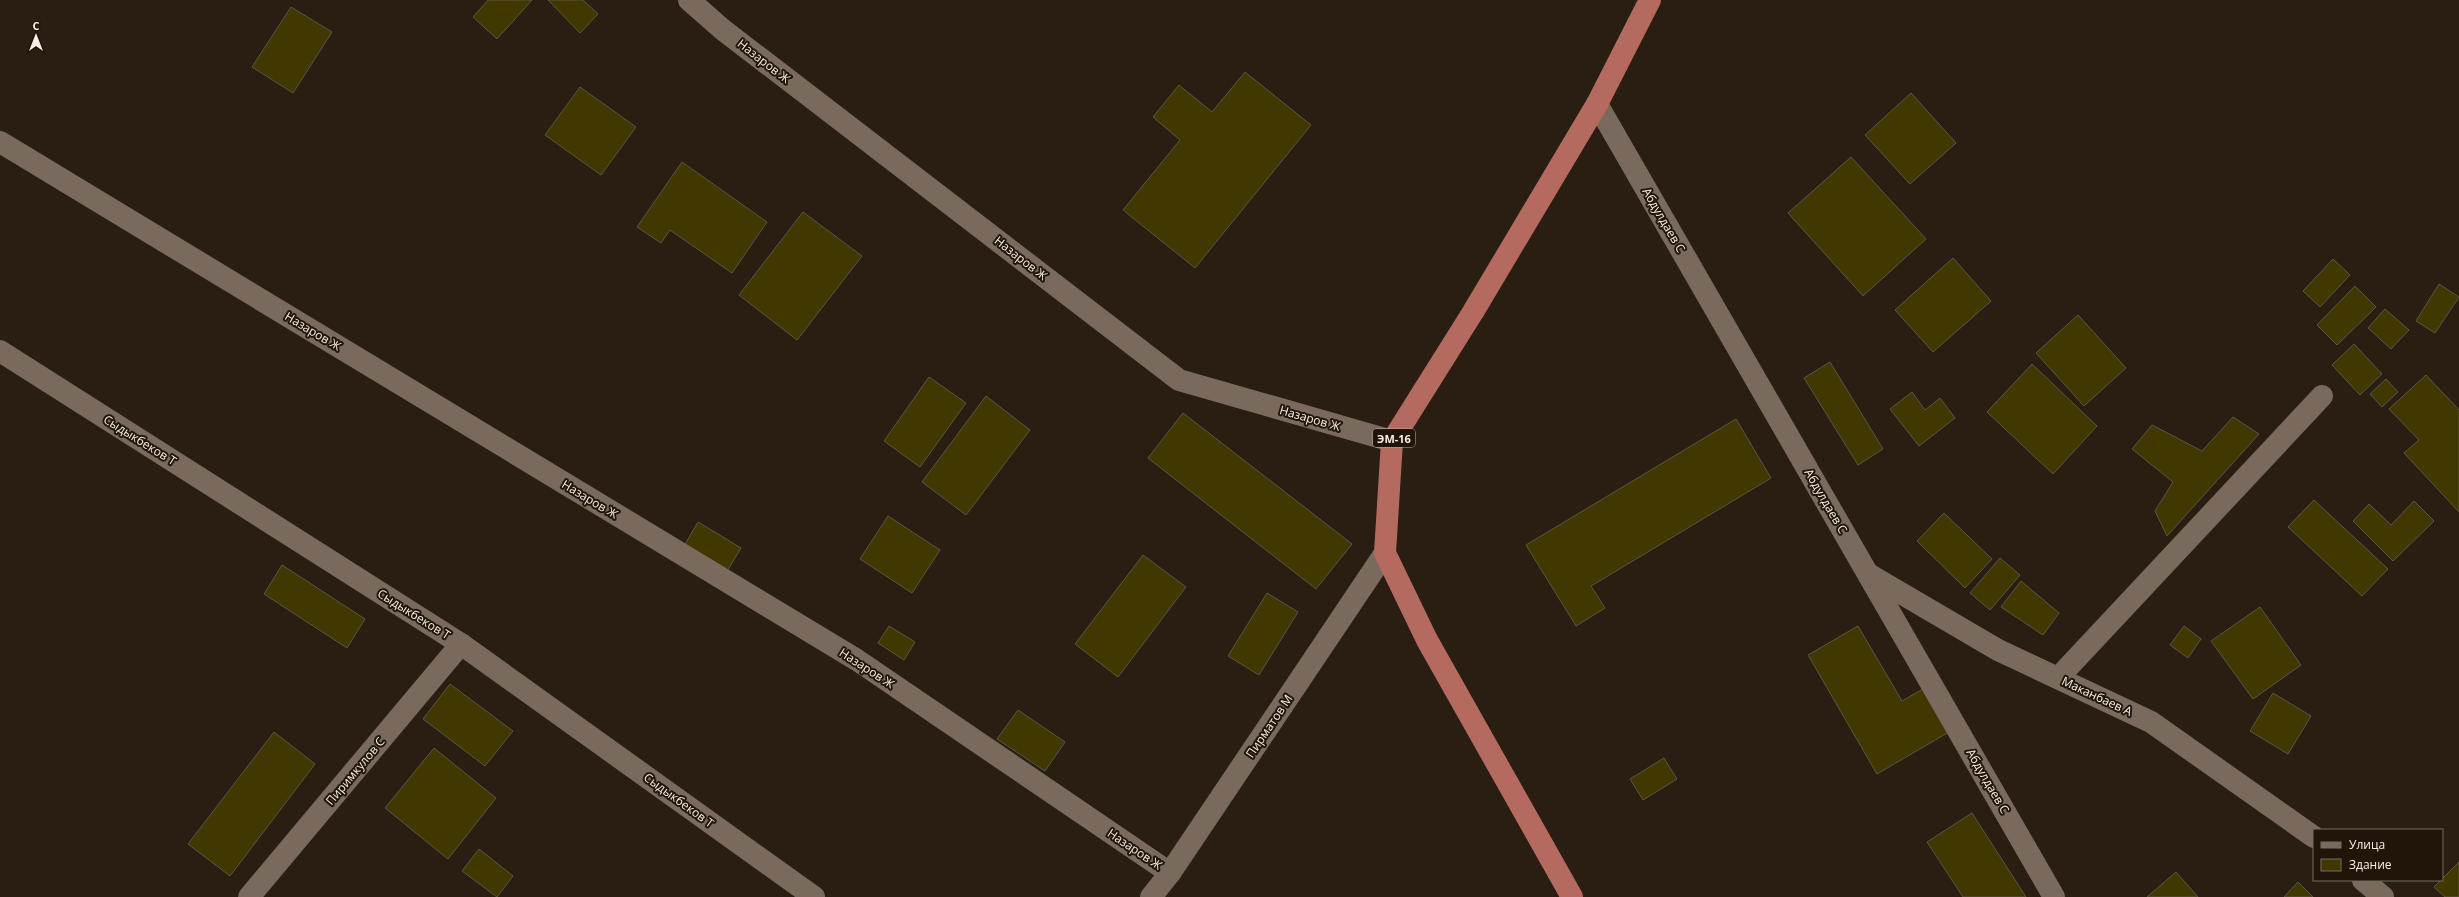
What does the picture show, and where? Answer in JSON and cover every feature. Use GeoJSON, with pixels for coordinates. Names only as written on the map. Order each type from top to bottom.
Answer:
{"type":"FeatureCollection","features":[{"type":"Feature","properties":{"kind":"highway","name":"ЭМ-16"},"geometry":{"type":"LineString","coordinates":[[1572,897],[1427,640],[1385,553],[1392,441],[1477,305],[1598,104],[1650,0]]}},
{"type":"Feature","properties":{"kind":"street","name":"Назаров Ж"},"geometry":{"type":"LineString","coordinates":[[689,0],[722,29],[1180,380],[1392,441]]}},
{"type":"Feature","properties":{"kind":"street","name":"Абдулдаев С"},"geometry":{"type":"LineString","coordinates":[[1598,104],[2054,897]]}},
{"type":"Feature","properties":{"kind":"street","name":"Назаров Ж"},"geometry":{"type":"LineString","coordinates":[[0,142],[857,660],[1170,873]]}},
{"type":"Feature","properties":{"kind":"street","name":"Сыдыкбеков Т"},"geometry":{"type":"LineString","coordinates":[[0,351],[461,644],[814,897]]}},
{"type":"Feature","properties":{"kind":"street"},"geometry":{"type":"LineString","coordinates":[[2058,678],[2322,396]]}},
{"type":"Feature","properties":{"kind":"street","name":"Пирматов М"},"geometry":{"type":"LineString","coordinates":[[1151,897],[1170,873],[1385,553]]}},
{"type":"Feature","properties":{"kind":"street","name":"Маканбаев А"},"geometry":{"type":"LineString","coordinates":[[1868,574],[1998,650],[2151,722],[2313,836]]}},
{"type":"Feature","properties":{"kind":"street","name":"Пиримкулов С"},"geometry":{"type":"LineString","coordinates":[[249,897],[461,644]]}},
{"type":"Feature","properties":{"kind":"street"},"geometry":{"type":"LineString","coordinates":[[2365,881],[2383,897]]}},
{"type":"Feature","properties":{"kind":"building"},"geometry":{"type":"Polygon","coordinates":[[[488,0],[532,0],[497,39],[473,17],[488,0]]]}},
{"type":"Feature","properties":{"kind":"building"},"geometry":{"type":"Polygon","coordinates":[[[548,0],[583,0],[598,14],[580,33],[548,0]]]}},
{"type":"Feature","properties":{"kind":"building"},"geometry":{"type":"Polygon","coordinates":[[[291,7],[332,32],[293,93],[252,67],[291,7]]]}},
{"type":"Feature","properties":{"kind":"building"},"geometry":{"type":"Polygon","coordinates":[[[1245,72],[1311,125],[1195,268],[1123,210],[1180,140],[1153,117],[1179,85],[1212,112],[1245,72]]]}},
{"type":"Feature","properties":{"kind":"building"},"geometry":{"type":"Polygon","coordinates":[[[580,87],[636,127],[601,175],[545,135],[580,87]]]}},
{"type":"Feature","properties":{"kind":"building"},"geometry":{"type":"Polygon","coordinates":[[[1911,93],[1956,143],[1910,184],[1865,135],[1911,93]]]}},
{"type":"Feature","properties":{"kind":"building"},"geometry":{"type":"Polygon","coordinates":[[[1851,157],[1926,239],[1863,296],[1788,213],[1851,157]]]}},
{"type":"Feature","properties":{"kind":"building"},"geometry":{"type":"Polygon","coordinates":[[[682,162],[767,222],[732,273],[670,230],[661,243],[637,227],[682,162]]]}},
{"type":"Feature","properties":{"kind":"building"},"geometry":{"type":"Polygon","coordinates":[[[803,212],[862,256],[797,340],[739,295],[803,212]]]}},
{"type":"Feature","properties":{"kind":"building"},"geometry":{"type":"Polygon","coordinates":[[[1953,258],[1991,301],[1933,352],[1895,310],[1953,258]]]}},
{"type":"Feature","properties":{"kind":"building"},"geometry":{"type":"Polygon","coordinates":[[[2333,259],[2350,275],[2320,307],[2303,291],[2333,259]]]}},
{"type":"Feature","properties":{"kind":"building"},"geometry":{"type":"Polygon","coordinates":[[[2439,284],[2459,297],[2435,333],[2416,321],[2439,284]]]}},
{"type":"Feature","properties":{"kind":"building"},"geometry":{"type":"Polygon","coordinates":[[[2355,286],[2376,307],[2337,345],[2317,325],[2355,286]]]}},
{"type":"Feature","properties":{"kind":"building"},"geometry":{"type":"Polygon","coordinates":[[[2385,309],[2409,330],[2391,349],[2368,328],[2385,309]]]}},
{"type":"Feature","properties":{"kind":"building"},"geometry":{"type":"Polygon","coordinates":[[[2078,315],[2126,368],[2084,406],[2036,353],[2078,315]]]}},
{"type":"Feature","properties":{"kind":"building"},"geometry":{"type":"Polygon","coordinates":[[[2354,344],[2382,374],[2360,395],[2332,365],[2354,344]]]}},
{"type":"Feature","properties":{"kind":"building"},"geometry":{"type":"Polygon","coordinates":[[[1830,362],[1883,449],[1858,465],[1804,378],[1830,362]]]}},
{"type":"Feature","properties":{"kind":"building"},"geometry":{"type":"Polygon","coordinates":[[[2032,364],[2097,426],[2053,474],[1987,412],[2032,364]]]}},
{"type":"Feature","properties":{"kind":"building"},"geometry":{"type":"Polygon","coordinates":[[[2426,375],[2459,410],[2459,512],[2404,453],[2419,440],[2389,409],[2426,375]]]}},
{"type":"Feature","properties":{"kind":"building"},"geometry":{"type":"Polygon","coordinates":[[[929,377],[966,403],[920,467],[884,441],[929,377]]]}},
{"type":"Feature","properties":{"kind":"building"},"geometry":{"type":"Polygon","coordinates":[[[2386,379],[2398,392],[2382,407],[2370,394],[2386,379]]]}},
{"type":"Feature","properties":{"kind":"building"},"geometry":{"type":"Polygon","coordinates":[[[1912,392],[1925,410],[1940,398],[1955,418],[1919,446],[1890,409],[1912,392]]]}},
{"type":"Feature","properties":{"kind":"building"},"geometry":{"type":"Polygon","coordinates":[[[986,396],[1030,430],[966,515],[922,482],[986,396]]]}},
{"type":"Feature","properties":{"kind":"building"},"geometry":{"type":"Polygon","coordinates":[[[1183,413],[1352,544],[1316,589],[1148,458],[1183,413]]]}},
{"type":"Feature","properties":{"kind":"building"},"geometry":{"type":"Polygon","coordinates":[[[2233,417],[2259,434],[2167,536],[2155,511],[2173,482],[2132,449],[2152,425],[2202,451],[2233,417]]]}},
{"type":"Feature","properties":{"kind":"building"},"geometry":{"type":"Polygon","coordinates":[[[1736,419],[1771,478],[1591,586],[1605,608],[1576,626],[1526,545],[1736,419]]]}},
{"type":"Feature","properties":{"kind":"building"},"geometry":{"type":"Polygon","coordinates":[[[2314,500],[2388,569],[2362,596],[2288,527],[2314,500]]]}},
{"type":"Feature","properties":{"kind":"building"},"geometry":{"type":"Polygon","coordinates":[[[2414,501],[2434,521],[2393,561],[2353,521],[2369,504],[2391,525],[2414,501]]]}},
{"type":"Feature","properties":{"kind":"building"},"geometry":{"type":"Polygon","coordinates":[[[1944,513],[1992,559],[1965,588],[1917,541],[1944,513]]]}},
{"type":"Feature","properties":{"kind":"building"},"geometry":{"type":"Polygon","coordinates":[[[888,516],[940,550],[912,593],[860,559],[888,516]]]}},
{"type":"Feature","properties":{"kind":"building"},"geometry":{"type":"Polygon","coordinates":[[[698,522],[741,548],[727,571],[684,546],[698,522]]]}},
{"type":"Feature","properties":{"kind":"building"},"geometry":{"type":"Polygon","coordinates":[[[1143,555],[1186,587],[1118,677],[1075,644],[1143,555]]]}},
{"type":"Feature","properties":{"kind":"building"},"geometry":{"type":"Polygon","coordinates":[[[2000,558],[2020,575],[1990,610],[1970,593],[2000,558]]]}},
{"type":"Feature","properties":{"kind":"building"},"geometry":{"type":"Polygon","coordinates":[[[282,565],[365,619],[347,648],[264,594],[282,565]]]}},
{"type":"Feature","properties":{"kind":"building"},"geometry":{"type":"Polygon","coordinates":[[[2021,581],[2059,613],[2043,635],[2001,607],[2021,581]]]}},
{"type":"Feature","properties":{"kind":"building"},"geometry":{"type":"Polygon","coordinates":[[[1267,593],[1298,612],[1259,675],[1228,656],[1267,593]]]}},
{"type":"Feature","properties":{"kind":"building"},"geometry":{"type":"Polygon","coordinates":[[[2260,607],[2301,665],[2253,699],[2211,641],[2260,607]]]}},
{"type":"Feature","properties":{"kind":"building"},"geometry":{"type":"Polygon","coordinates":[[[889,626],[915,642],[904,660],[878,643],[889,626]]]}},
{"type":"Feature","properties":{"kind":"building"},"geometry":{"type":"Polygon","coordinates":[[[1858,626],[1902,701],[1923,689],[1949,732],[1877,774],[1808,655],[1858,626]]]}},
{"type":"Feature","properties":{"kind":"building"},"geometry":{"type":"Polygon","coordinates":[[[2184,626],[2201,639],[2188,658],[2170,645],[2184,626]]]}},
{"type":"Feature","properties":{"kind":"building"},"geometry":{"type":"Polygon","coordinates":[[[450,684],[513,731],[485,766],[423,719],[450,684]]]}},
{"type":"Feature","properties":{"kind":"building"},"geometry":{"type":"Polygon","coordinates":[[[2273,693],[2311,716],[2288,754],[2250,731],[2273,693]]]}},
{"type":"Feature","properties":{"kind":"building"},"geometry":{"type":"Polygon","coordinates":[[[1018,710],[1065,742],[1045,771],[997,739],[1018,710]]]}},
{"type":"Feature","properties":{"kind":"building"},"geometry":{"type":"Polygon","coordinates":[[[274,732],[315,764],[230,876],[188,844],[274,732]]]}},
{"type":"Feature","properties":{"kind":"building"},"geometry":{"type":"Polygon","coordinates":[[[434,748],[496,798],[448,859],[385,808],[434,748]]]}},
{"type":"Feature","properties":{"kind":"building"},"geometry":{"type":"Polygon","coordinates":[[[1664,758],[1677,779],[1643,800],[1630,779],[1664,758]]]}},
{"type":"Feature","properties":{"kind":"building"},"geometry":{"type":"Polygon","coordinates":[[[1972,813],[2026,897],[1963,897],[1927,842],[1972,813]]]}},
{"type":"Feature","properties":{"kind":"building"},"geometry":{"type":"Polygon","coordinates":[[[479,849],[513,876],[497,897],[462,871],[479,849]]]}},
{"type":"Feature","properties":{"kind":"building"},"geometry":{"type":"Polygon","coordinates":[[[2459,862],[2459,897],[2445,897],[2434,887],[2440,881],[2443,881],[2443,878],[2459,862]]]}},
{"type":"Feature","properties":{"kind":"building"},"geometry":{"type":"Polygon","coordinates":[[[2176,872],[2198,897],[2147,897],[2176,872]]]}},
{"type":"Feature","properties":{"kind":"building"},"geometry":{"type":"Polygon","coordinates":[[[2298,882],[2313,897],[2284,897],[2298,882]]]}}]}
